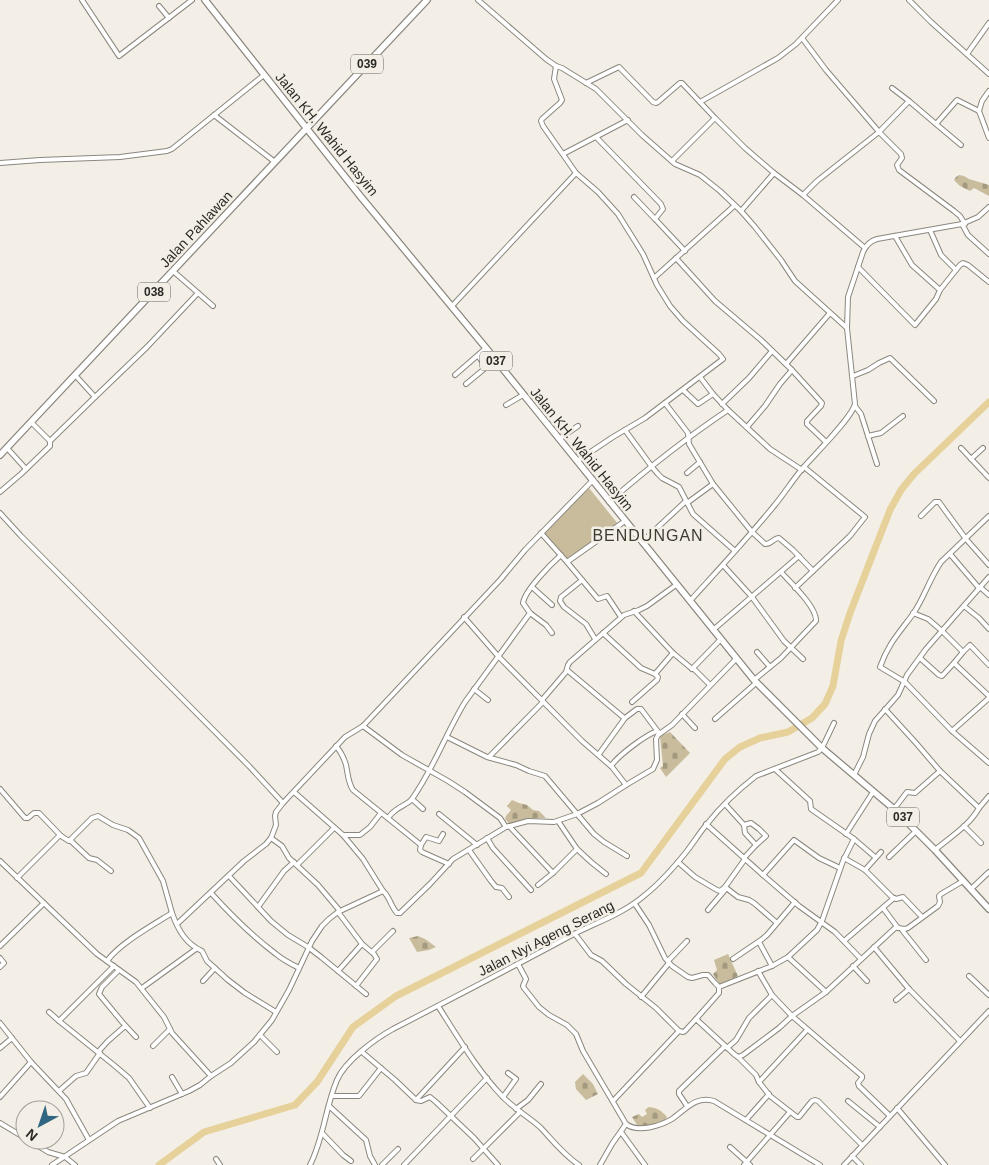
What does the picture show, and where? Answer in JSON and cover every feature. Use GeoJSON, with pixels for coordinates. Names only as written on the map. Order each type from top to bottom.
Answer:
{"type":"FeatureCollection","features":[{"type":"Feature","properties":{"kind":"main road","name":"Jalan KH. Wahid Hasyim"},"geometry":{"type":"LineString","coordinates":[[205,0],[234,35],[260,79],[306,128],[755,682],[822,748],[894,809],[989,908]]}},
{"type":"Feature","properties":{"kind":"main road","name":"039"},"geometry":{"type":"LineString","coordinates":[[306,128],[427,0]]}},
{"type":"Feature","properties":{"kind":"main road","name":"Jalan Pahlawan"},"geometry":{"type":"LineString","coordinates":[[0,455],[75,375],[176,273],[306,128]]}},
{"type":"Feature","properties":{"kind":"street"},"geometry":{"type":"LineString","coordinates":[[82,0],[119,56],[192,0]]}},
{"type":"Feature","properties":{"kind":"street"},"geometry":{"type":"LineString","coordinates":[[478,0],[556,66],[596,89],[680,168],[704,178],[720,191],[755,227],[795,281],[847,328]]}},
{"type":"Feature","properties":{"kind":"street"},"geometry":{"type":"LineString","coordinates":[[700,102],[778,58],[796,44],[838,0]]}},
{"type":"Feature","properties":{"kind":"street"},"geometry":{"type":"LineString","coordinates":[[910,0],[931,22],[989,74]]}},
{"type":"Feature","properties":{"kind":"street"},"geometry":{"type":"LineString","coordinates":[[159,6],[169,18]]}},
{"type":"Feature","properties":{"kind":"street"},"geometry":{"type":"LineString","coordinates":[[967,54],[989,23]]}},
{"type":"Feature","properties":{"kind":"street"},"geometry":{"type":"LineString","coordinates":[[802,38],[826,70],[879,132],[902,155],[897,165],[898,170],[960,216],[968,236],[989,254]]}},
{"type":"Feature","properties":{"kind":"street"},"geometry":{"type":"LineString","coordinates":[[556,66],[554,79],[562,102],[541,121],[543,126],[576,172],[618,214],[643,254],[664,297],[676,313],[723,358],[722,361],[645,418],[577,461]]}},
{"type":"Feature","properties":{"kind":"street"},"geometry":{"type":"LineString","coordinates":[[586,83],[619,67],[655,103],[680,82],[684,84],[714,118],[745,148],[865,248]]}},
{"type":"Feature","properties":{"kind":"street"},"geometry":{"type":"LineString","coordinates":[[0,163],[111,158],[162,153],[172,149],[260,79]]}},
{"type":"Feature","properties":{"kind":"street"},"geometry":{"type":"LineString","coordinates":[[892,88],[961,144]]}},
{"type":"Feature","properties":{"kind":"street"},"geometry":{"type":"LineString","coordinates":[[989,91],[982,101],[979,111],[989,138]]}},
{"type":"Feature","properties":{"kind":"street"},"geometry":{"type":"LineString","coordinates":[[936,124],[957,100],[979,111]]}},
{"type":"Feature","properties":{"kind":"street"},"geometry":{"type":"LineString","coordinates":[[803,195],[823,176],[879,132],[909,102]]}},
{"type":"Feature","properties":{"kind":"street"},"geometry":{"type":"LineString","coordinates":[[214,115],[275,162]]}},
{"type":"Feature","properties":{"kind":"street"},"geometry":{"type":"LineString","coordinates":[[672,161],[714,118]]}},
{"type":"Feature","properties":{"kind":"street"},"geometry":{"type":"LineString","coordinates":[[563,154],[628,120]]}},
{"type":"Feature","properties":{"kind":"street"},"geometry":{"type":"LineString","coordinates":[[596,137],[661,204],[663,209],[655,219]]}},
{"type":"Feature","properties":{"kind":"street"},"geometry":{"type":"LineString","coordinates":[[452,306],[576,172]]}},
{"type":"Feature","properties":{"kind":"street"},"geometry":{"type":"LineString","coordinates":[[741,211],[774,174]]}},
{"type":"Feature","properties":{"kind":"street"},"geometry":{"type":"LineString","coordinates":[[634,197],[685,251]]}},
{"type":"Feature","properties":{"kind":"street"},"geometry":{"type":"LineString","coordinates":[[654,278],[734,206]]}},
{"type":"Feature","properties":{"kind":"street"},"geometry":{"type":"LineString","coordinates":[[877,464],[861,414],[855,406],[847,328],[848,297],[865,248],[872,241],[963,224],[978,217],[989,207]]}},
{"type":"Feature","properties":{"kind":"street"},"geometry":{"type":"LineString","coordinates":[[930,230],[941,255],[956,270]]}},
{"type":"Feature","properties":{"kind":"street"},"geometry":{"type":"LineString","coordinates":[[895,236],[912,265],[940,290]]}},
{"type":"Feature","properties":{"kind":"street"},"geometry":{"type":"LineString","coordinates":[[676,258],[720,306],[761,340],[822,403],[806,424],[826,442]]}},
{"type":"Feature","properties":{"kind":"street"},"geometry":{"type":"LineString","coordinates":[[858,267],[915,325],[961,264],[965,263],[989,282]]}},
{"type":"Feature","properties":{"kind":"street"},"geometry":{"type":"LineString","coordinates":[[176,273],[213,306]]}},
{"type":"Feature","properties":{"kind":"street"},"geometry":{"type":"LineString","coordinates":[[0,492],[48,449],[50,442],[147,347],[198,293]]}},
{"type":"Feature","properties":{"kind":"street"},"geometry":{"type":"LineString","coordinates":[[786,364],[830,313]]}},
{"type":"Feature","properties":{"kind":"street"},"geometry":{"type":"LineString","coordinates":[[455,374],[486,348]]}},
{"type":"Feature","properties":{"kind":"street"},"geometry":{"type":"LineString","coordinates":[[722,404],[749,378],[772,351]]}},
{"type":"Feature","properties":{"kind":"street"},"geometry":{"type":"LineString","coordinates":[[478,356],[487,367]]}},
{"type":"Feature","properties":{"kind":"street"},"geometry":{"type":"LineString","coordinates":[[852,376],[890,358],[934,400]]}},
{"type":"Feature","properties":{"kind":"street"},"geometry":{"type":"LineString","coordinates":[[466,384],[495,360]]}},
{"type":"Feature","properties":{"kind":"street"},"geometry":{"type":"LineString","coordinates":[[747,427],[792,370]]}},
{"type":"Feature","properties":{"kind":"street"},"geometry":{"type":"LineString","coordinates":[[75,375],[95,397]]}},
{"type":"Feature","properties":{"kind":"street"},"geometry":{"type":"LineString","coordinates":[[700,376],[722,404],[770,449],[803,468],[865,517],[850,536],[795,588]]}},
{"type":"Feature","properties":{"kind":"street"},"geometry":{"type":"LineString","coordinates":[[683,390],[698,404],[713,394]]}},
{"type":"Feature","properties":{"kind":"street"},"geometry":{"type":"LineString","coordinates":[[506,405],[523,395]]}},
{"type":"Feature","properties":{"kind":"street"},"geometry":{"type":"LineString","coordinates":[[665,403],[688,433],[689,444],[713,484],[752,532],[765,544],[779,538],[813,571]]}},
{"type":"Feature","properties":{"kind":"street"},"geometry":{"type":"LineString","coordinates":[[690,601],[752,532],[855,406]]}},
{"type":"Feature","properties":{"kind":"street"},"geometry":{"type":"LineString","coordinates":[[610,502],[636,478],[728,410]]}},
{"type":"Feature","properties":{"kind":"street"},"geometry":{"type":"LineString","coordinates":[[868,436],[881,433],[903,416]]}},
{"type":"Feature","properties":{"kind":"street"},"geometry":{"type":"LineString","coordinates":[[31,422],[50,442]]}},
{"type":"Feature","properties":{"kind":"street"},"geometry":{"type":"LineString","coordinates":[[558,439],[578,426]]}},
{"type":"Feature","properties":{"kind":"street"},"geometry":{"type":"LineString","coordinates":[[625,430],[662,478],[679,487],[698,520],[735,551]]}},
{"type":"Feature","properties":{"kind":"street"},"geometry":{"type":"LineString","coordinates":[[7,448],[26,469]]}},
{"type":"Feature","properties":{"kind":"street"},"geometry":{"type":"LineString","coordinates":[[961,448],[989,478]]}},
{"type":"Feature","properties":{"kind":"street"},"geometry":{"type":"LineString","coordinates":[[972,459],[983,448]]}},
{"type":"Feature","properties":{"kind":"street"},"geometry":{"type":"LineString","coordinates":[[687,473],[700,462]]}},
{"type":"Feature","properties":{"kind":"street"},"geometry":{"type":"LineString","coordinates":[[177,924],[244,861],[272,838],[276,825],[276,812],[283,802],[345,737],[363,726],[500,580],[524,550],[592,481]]}},
{"type":"Feature","properties":{"kind":"street"},"geometry":{"type":"LineString","coordinates":[[642,542],[686,502],[713,484]]}},
{"type":"Feature","properties":{"kind":"street"},"geometry":{"type":"LineString","coordinates":[[921,516],[935,502],[939,502],[966,539],[989,565]]}},
{"type":"Feature","properties":{"kind":"street"},"geometry":{"type":"LineString","coordinates":[[0,513],[283,802]]}},
{"type":"Feature","properties":{"kind":"street"},"geometry":{"type":"LineString","coordinates":[[989,516],[936,570],[913,613],[885,654],[880,667],[905,682],[952,731],[989,764]]}},
{"type":"Feature","properties":{"kind":"street"},"geometry":{"type":"LineString","coordinates":[[567,562],[625,521]]}},
{"type":"Feature","properties":{"kind":"street"},"geometry":{"type":"LineString","coordinates":[[541,533],[562,555],[598,599],[607,596],[621,617]]}},
{"type":"Feature","properties":{"kind":"street"},"geometry":{"type":"LineString","coordinates":[[950,554],[989,595]]}},
{"type":"Feature","properties":{"kind":"street"},"geometry":{"type":"LineString","coordinates":[[552,633],[546,625],[530,613],[523,602],[525,596],[549,566],[562,555]]}},
{"type":"Feature","properties":{"kind":"street"},"geometry":{"type":"LineString","coordinates":[[713,630],[799,556]]}},
{"type":"Feature","properties":{"kind":"street"},"geometry":{"type":"LineString","coordinates":[[723,565],[752,597],[784,641],[803,659]]}},
{"type":"Feature","properties":{"kind":"street"},"geometry":{"type":"LineString","coordinates":[[715,719],[781,658],[814,624],[817,618],[808,602],[781,572]]}},
{"type":"Feature","properties":{"kind":"street"},"geometry":{"type":"LineString","coordinates":[[854,775],[864,757],[875,721],[898,695],[908,675],[920,658],[989,577]]}},
{"type":"Feature","properties":{"kind":"street"},"geometry":{"type":"LineString","coordinates":[[582,580],[561,597],[560,601],[564,607],[586,624],[595,639]]}},
{"type":"Feature","properties":{"kind":"street"},"geometry":{"type":"LineString","coordinates":[[489,757],[542,701],[567,670],[570,662],[595,639],[627,613],[639,610],[655,602],[676,585]]}},
{"type":"Feature","properties":{"kind":"street"},"geometry":{"type":"LineString","coordinates":[[532,587],[552,605]]}},
{"type":"Feature","properties":{"kind":"street"},"geometry":{"type":"LineString","coordinates":[[964,606],[989,629]]}},
{"type":"Feature","properties":{"kind":"street"},"geometry":{"type":"LineString","coordinates":[[634,611],[673,652],[710,685]]}},
{"type":"Feature","properties":{"kind":"street"},"geometry":{"type":"LineString","coordinates":[[388,818],[396,809],[412,800],[430,771],[458,714],[530,613]]}},
{"type":"Feature","properties":{"kind":"street"},"geometry":{"type":"LineString","coordinates":[[913,613],[928,620],[963,652]]}},
{"type":"Feature","properties":{"kind":"street"},"geometry":{"type":"LineString","coordinates":[[464,617],[498,656],[582,741],[611,766],[626,785]]}},
{"type":"Feature","properties":{"kind":"street"},"geometry":{"type":"LineString","coordinates":[[603,633],[641,668],[658,677],[632,702]]}},
{"type":"Feature","properties":{"kind":"street"},"geometry":{"type":"LineString","coordinates":[[692,669],[720,639]]}},
{"type":"Feature","properties":{"kind":"street"},"geometry":{"type":"LineString","coordinates":[[920,658],[942,676],[970,645],[989,665]]}},
{"type":"Feature","properties":{"kind":"street"},"geometry":{"type":"LineString","coordinates":[[655,674],[673,652]]}},
{"type":"Feature","properties":{"kind":"street"},"geometry":{"type":"LineString","coordinates":[[757,652],[770,667]]}},
{"type":"Feature","properties":{"kind":"street"},"geometry":{"type":"LineString","coordinates":[[611,766],[648,736],[670,727],[736,659]]}},
{"type":"Feature","properties":{"kind":"street"},"geometry":{"type":"LineString","coordinates":[[952,731],[989,697],[954,663]]}},
{"type":"Feature","properties":{"kind":"street"},"geometry":{"type":"LineString","coordinates":[[567,670],[625,718]]}},
{"type":"Feature","properties":{"kind":"street"},"geometry":{"type":"LineString","coordinates":[[474,689],[488,700]]}},
{"type":"Feature","properties":{"kind":"street"},"geometry":{"type":"LineString","coordinates":[[599,754],[625,718],[639,708],[658,732]]}},
{"type":"Feature","properties":{"kind":"street"},"geometry":{"type":"LineString","coordinates":[[885,709],[940,771],[979,808]]}},
{"type":"Feature","properties":{"kind":"street"},"geometry":{"type":"LineString","coordinates":[[682,714],[695,728]]}},
{"type":"Feature","properties":{"kind":"street"},"geometry":{"type":"LineString","coordinates":[[822,748],[834,723]]}},
{"type":"Feature","properties":{"kind":"street"},"geometry":{"type":"LineString","coordinates":[[363,726],[402,756],[465,792],[493,812],[553,873]]}},
{"type":"Feature","properties":{"kind":"street"},"geometry":{"type":"LineString","coordinates":[[294,792],[343,835],[363,859],[386,894],[394,911],[400,913],[453,859],[507,826],[528,821],[558,821],[577,814],[655,768],[658,732]]}},
{"type":"Feature","properties":{"kind":"street"},"geometry":{"type":"LineString","coordinates":[[447,737],[489,757],[545,776],[599,838],[626,856]]}},
{"type":"Feature","properties":{"kind":"street"},"geometry":{"type":"LineString","coordinates":[[336,746],[346,763],[350,786],[353,790],[421,845]]}},
{"type":"Feature","properties":{"kind":"street","name":"Jalan Nyi Ageng Serang"},"geometry":{"type":"LineString","coordinates":[[310,1165],[317,1150],[338,1077],[352,1061],[381,1036],[635,904],[678,862],[706,824],[756,776],[814,754],[822,748]]}},
{"type":"Feature","properties":{"kind":"street"},"geometry":{"type":"LineString","coordinates":[[775,769],[810,801],[811,809],[854,839],[875,857]]}},
{"type":"Feature","properties":{"kind":"street"},"geometry":{"type":"LineString","coordinates":[[894,809],[907,792],[915,793],[940,771]]}},
{"type":"Feature","properties":{"kind":"street"},"geometry":{"type":"LineString","coordinates":[[0,789],[25,818],[34,813],[39,813],[61,836],[68,841],[70,840],[89,858],[97,860],[110,871]]}},
{"type":"Feature","properties":{"kind":"street"},"geometry":{"type":"LineString","coordinates":[[846,834],[873,792]]}},
{"type":"Feature","properties":{"kind":"street"},"geometry":{"type":"LineString","coordinates":[[935,850],[975,815],[989,796]]}},
{"type":"Feature","properties":{"kind":"street"},"geometry":{"type":"LineString","coordinates":[[412,800],[423,809]]}},
{"type":"Feature","properties":{"kind":"street"},"geometry":{"type":"LineString","coordinates":[[725,804],[744,825],[745,833],[756,845]]}},
{"type":"Feature","properties":{"kind":"street"},"geometry":{"type":"LineString","coordinates":[[343,835],[360,835],[370,827],[381,813]]}},
{"type":"Feature","properties":{"kind":"street"},"geometry":{"type":"LineString","coordinates":[[439,814],[477,845]]}},
{"type":"Feature","properties":{"kind":"street"},"geometry":{"type":"LineString","coordinates":[[70,840],[96,816],[132,832],[139,838],[163,880],[172,913],[184,938],[196,949],[202,951],[207,961],[245,993],[276,1012]]}},
{"type":"Feature","properties":{"kind":"street"},"geometry":{"type":"LineString","coordinates":[[558,821],[577,849],[606,874]]}},
{"type":"Feature","properties":{"kind":"street"},"geometry":{"type":"LineString","coordinates":[[708,910],[745,859],[766,836],[751,823],[744,825]]}},
{"type":"Feature","properties":{"kind":"street"},"geometry":{"type":"LineString","coordinates":[[706,824],[763,875],[844,941],[861,959]]}},
{"type":"Feature","properties":{"kind":"street"},"geometry":{"type":"LineString","coordinates":[[964,826],[981,843]]}},
{"type":"Feature","properties":{"kind":"street"},"geometry":{"type":"LineString","coordinates":[[298,865],[334,828]]}},
{"type":"Feature","properties":{"kind":"street"},"geometry":{"type":"LineString","coordinates":[[889,857],[916,831]]}},
{"type":"Feature","properties":{"kind":"street"},"geometry":{"type":"LineString","coordinates":[[443,834],[440,841],[427,836],[420,850],[449,864]]}},
{"type":"Feature","properties":{"kind":"street"},"geometry":{"type":"LineString","coordinates":[[17,878],[61,836]]}},
{"type":"Feature","properties":{"kind":"street"},"geometry":{"type":"LineString","coordinates":[[272,838],[318,884],[362,944],[376,958],[376,961],[356,986]]}},
{"type":"Feature","properties":{"kind":"street"},"geometry":{"type":"LineString","coordinates":[[487,838],[493,848],[531,890]]}},
{"type":"Feature","properties":{"kind":"street"},"geometry":{"type":"LineString","coordinates":[[719,987],[772,966],[788,956],[816,930],[822,922],[840,868],[854,839]]}},
{"type":"Feature","properties":{"kind":"street"},"geometry":{"type":"LineString","coordinates":[[763,875],[794,840],[819,858],[840,868]]}},
{"type":"Feature","properties":{"kind":"street"},"geometry":{"type":"LineString","coordinates":[[538,885],[577,849]]}},
{"type":"Feature","properties":{"kind":"street"},"geometry":{"type":"LineString","coordinates":[[468,850],[496,887],[502,888],[509,897]]}},
{"type":"Feature","properties":{"kind":"street"},"geometry":{"type":"LineString","coordinates":[[865,870],[881,852]]}},
{"type":"Feature","properties":{"kind":"street"},"geometry":{"type":"LineString","coordinates":[[844,858],[865,870],[894,898]]}},
{"type":"Feature","properties":{"kind":"street"},"geometry":{"type":"LineString","coordinates":[[0,861],[89,946],[142,988],[164,1017],[170,1030],[212,1076]]}},
{"type":"Feature","properties":{"kind":"street"},"geometry":{"type":"LineString","coordinates":[[258,907],[284,871],[294,862]]}},
{"type":"Feature","properties":{"kind":"street"},"geometry":{"type":"LineString","coordinates":[[678,862],[695,877],[717,890],[720,891],[725,888]]}},
{"type":"Feature","properties":{"kind":"street"},"geometry":{"type":"LineString","coordinates":[[971,889],[989,872]]}},
{"type":"Feature","properties":{"kind":"street"},"geometry":{"type":"LineString","coordinates":[[229,876],[271,920],[366,994]]}},
{"type":"Feature","properties":{"kind":"street"},"geometry":{"type":"LineString","coordinates":[[738,1057],[826,992],[894,928],[908,928],[938,906],[940,894],[963,881]]}},
{"type":"Feature","properties":{"kind":"street"},"geometry":{"type":"LineString","coordinates":[[725,888],[738,897],[754,903],[777,923]]}},
{"type":"Feature","properties":{"kind":"street"},"geometry":{"type":"LineString","coordinates":[[52,1165],[118,1121],[200,1085],[231,1064],[260,1036],[276,1012],[308,947],[322,926],[339,911],[383,891]]}},
{"type":"Feature","properties":{"kind":"street"},"geometry":{"type":"LineString","coordinates":[[211,893],[240,924],[277,956],[299,968]]}},
{"type":"Feature","properties":{"kind":"street"},"geometry":{"type":"LineString","coordinates":[[844,941],[894,898],[903,897],[922,917]]}},
{"type":"Feature","properties":{"kind":"street"},"geometry":{"type":"LineString","coordinates":[[733,960],[767,936],[795,902]]}},
{"type":"Feature","properties":{"kind":"street"},"geometry":{"type":"LineString","coordinates":[[0,946],[44,903]]}},
{"type":"Feature","properties":{"kind":"street"},"geometry":{"type":"LineString","coordinates":[[575,934],[591,955],[602,961],[641,997],[656,1008],[679,1031],[685,1031],[719,994],[719,987],[708,974],[692,978],[688,977],[668,962],[649,925],[635,904]]}},
{"type":"Feature","properties":{"kind":"street"},"geometry":{"type":"LineString","coordinates":[[883,908],[926,960]]}},
{"type":"Feature","properties":{"kind":"street"},"geometry":{"type":"LineString","coordinates":[[107,961],[133,938],[172,913]]}},
{"type":"Feature","properties":{"kind":"street"},"geometry":{"type":"LineString","coordinates":[[372,952],[394,931]]}},
{"type":"Feature","properties":{"kind":"street"},"geometry":{"type":"LineString","coordinates":[[641,997],[687,941]]}},
{"type":"Feature","properties":{"kind":"street"},"geometry":{"type":"LineString","coordinates":[[759,942],[772,966]]}},
{"type":"Feature","properties":{"kind":"street"},"geometry":{"type":"LineString","coordinates":[[338,971],[362,944]]}},
{"type":"Feature","properties":{"kind":"street"},"geometry":{"type":"LineString","coordinates":[[874,947],[909,988],[960,1041]]}},
{"type":"Feature","properties":{"kind":"street"},"geometry":{"type":"LineString","coordinates":[[142,988],[196,949]]}},
{"type":"Feature","properties":{"kind":"street"},"geometry":{"type":"LineString","coordinates":[[788,956],[826,992]]}},
{"type":"Feature","properties":{"kind":"street"},"geometry":{"type":"LineString","coordinates":[[0,958],[4,962],[0,967]]}},
{"type":"Feature","properties":{"kind":"street"},"geometry":{"type":"LineString","coordinates":[[518,964],[526,979],[524,988],[539,1007],[567,1025],[576,1034],[583,1051],[626,1124],[634,1128],[644,1128],[663,1123],[671,1120],[692,1103],[709,1099],[820,1165]]}},
{"type":"Feature","properties":{"kind":"street"},"geometry":{"type":"LineString","coordinates":[[59,1021],[114,966]]}},
{"type":"Feature","properties":{"kind":"street"},"geometry":{"type":"LineString","coordinates":[[853,966],[867,981]]}},
{"type":"Feature","properties":{"kind":"street"},"geometry":{"type":"LineString","coordinates":[[203,981],[215,968]]}},
{"type":"Feature","properties":{"kind":"street"},"geometry":{"type":"LineString","coordinates":[[119,970],[102,987],[99,994],[136,1037]]}},
{"type":"Feature","properties":{"kind":"street"},"geometry":{"type":"LineString","coordinates":[[758,971],[772,995],[792,1016],[862,1076],[858,1083],[859,1086],[890,1116]]}},
{"type":"Feature","properties":{"kind":"street"},"geometry":{"type":"LineString","coordinates":[[969,976],[989,995]]}},
{"type":"Feature","properties":{"kind":"street"},"geometry":{"type":"LineString","coordinates":[[896,1000],[909,988]]}},
{"type":"Feature","properties":{"kind":"street"},"geometry":{"type":"LineString","coordinates":[[687,1106],[679,1094],[680,1091],[726,1047],[736,1040],[749,1018],[772,995]]}},
{"type":"Feature","properties":{"kind":"street"},"geometry":{"type":"LineString","coordinates":[[438,1006],[487,1078],[503,1097],[540,1127],[561,1150],[579,1165]]}},
{"type":"Feature","properties":{"kind":"street"},"geometry":{"type":"LineString","coordinates":[[844,1165],[890,1116],[899,1110],[989,1011]]}},
{"type":"Feature","properties":{"kind":"street"},"geometry":{"type":"LineString","coordinates":[[49,1012],[129,1078],[150,1108]]}},
{"type":"Feature","properties":{"kind":"street"},"geometry":{"type":"LineString","coordinates":[[696,1019],[753,1072],[769,1094],[796,1117],[800,1117],[812,1101],[818,1100],[862,1145]]}},
{"type":"Feature","properties":{"kind":"street"},"geometry":{"type":"LineString","coordinates":[[0,1023],[31,1062],[69,1103],[89,1140]]}},
{"type":"Feature","properties":{"kind":"street"},"geometry":{"type":"LineString","coordinates":[[59,1091],[76,1076],[86,1073],[108,1041],[126,1027]]}},
{"type":"Feature","properties":{"kind":"street"},"geometry":{"type":"LineString","coordinates":[[153,1046],[170,1030]]}},
{"type":"Feature","properties":{"kind":"street"},"geometry":{"type":"LineString","coordinates":[[759,1082],[807,1030]]}},
{"type":"Feature","properties":{"kind":"street"},"geometry":{"type":"LineString","coordinates":[[613,1101],[679,1031]]}},
{"type":"Feature","properties":{"kind":"street"},"geometry":{"type":"LineString","coordinates":[[260,1036],[277,1052]]}},
{"type":"Feature","properties":{"kind":"street"},"geometry":{"type":"LineString","coordinates":[[0,1048],[12,1038]]}},
{"type":"Feature","properties":{"kind":"street"},"geometry":{"type":"LineString","coordinates":[[416,1100],[465,1047]]}},
{"type":"Feature","properties":{"kind":"street"},"geometry":{"type":"LineString","coordinates":[[362,1052],[416,1100],[421,1101],[430,1097],[498,1165]]}},
{"type":"Feature","properties":{"kind":"street"},"geometry":{"type":"LineString","coordinates":[[0,1097],[31,1062]]}},
{"type":"Feature","properties":{"kind":"street"},"geometry":{"type":"LineString","coordinates":[[332,1096],[359,1096],[381,1068]]}},
{"type":"Feature","properties":{"kind":"street"},"geometry":{"type":"LineString","coordinates":[[503,1097],[516,1079],[508,1073]]}},
{"type":"Feature","properties":{"kind":"street"},"geometry":{"type":"LineString","coordinates":[[172,1077],[182,1094]]}},
{"type":"Feature","properties":{"kind":"street"},"geometry":{"type":"LineString","coordinates":[[404,1165],[487,1078]]}},
{"type":"Feature","properties":{"kind":"street"},"geometry":{"type":"LineString","coordinates":[[473,1160],[528,1100],[540,1084]]}},
{"type":"Feature","properties":{"kind":"street"},"geometry":{"type":"LineString","coordinates":[[746,1120],[769,1094]]}},
{"type":"Feature","properties":{"kind":"street"},"geometry":{"type":"LineString","coordinates":[[848,1101],[880,1127]]}},
{"type":"Feature","properties":{"kind":"street"},"geometry":{"type":"LineString","coordinates":[[329,1106],[366,1140],[370,1156],[375,1165]]}},
{"type":"Feature","properties":{"kind":"street"},"geometry":{"type":"LineString","coordinates":[[899,1110],[945,1165]]}},
{"type":"Feature","properties":{"kind":"street"},"geometry":{"type":"LineString","coordinates":[[730,1147],[747,1164],[790,1112]]}},
{"type":"Feature","properties":{"kind":"street"},"geometry":{"type":"LineString","coordinates":[[0,1123],[15,1132]]}},
{"type":"Feature","properties":{"kind":"street"},"geometry":{"type":"LineString","coordinates":[[600,1165],[626,1124]]}},
{"type":"Feature","properties":{"kind":"street"},"geometry":{"type":"LineString","coordinates":[[621,1132],[645,1165]]}},
{"type":"Feature","properties":{"kind":"street"},"geometry":{"type":"LineString","coordinates":[[322,1133],[351,1161]]}},
{"type":"Feature","properties":{"kind":"street"},"geometry":{"type":"LineString","coordinates":[[382,1165],[398,1149]]}},
{"type":"Feature","properties":{"kind":"street"},"geometry":{"type":"LineString","coordinates":[[45,1150],[65,1157],[75,1165]]}},
{"type":"Feature","properties":{"kind":"street"},"geometry":{"type":"LineString","coordinates":[[852,1156],[861,1165]]}},
{"type":"Feature","properties":{"kind":"street"},"geometry":{"type":"LineString","coordinates":[[216,1159],[220,1165]]}},
{"type":"Feature","properties":{"kind":"green space"},"geometry":{"type":"Polygon","coordinates":[[[959,175],[989,185],[989,196],[974,188],[970,191],[960,186],[954,180],[959,175]]]}},
{"type":"Feature","properties":{"kind":"green space"},"geometry":{"type":"Polygon","coordinates":[[[589,488],[618,524],[566,561],[542,536],[589,488]]]}},
{"type":"Feature","properties":{"kind":"green space"},"geometry":{"type":"Polygon","coordinates":[[[670,732],[690,753],[666,777],[660,768],[663,766],[660,736],[670,732]]]}},
{"type":"Feature","properties":{"kind":"green space"},"geometry":{"type":"Polygon","coordinates":[[[512,800],[539,811],[546,818],[529,818],[510,824],[505,819],[511,810],[507,806],[512,800]]]}},
{"type":"Feature","properties":{"kind":"green space"},"geometry":{"type":"Polygon","coordinates":[[[418,936],[436,947],[417,952],[409,938],[418,936]]]}},
{"type":"Feature","properties":{"kind":"green space"},"geometry":{"type":"Polygon","coordinates":[[[728,954],[738,976],[720,985],[713,974],[717,970],[714,960],[728,954]]]}},
{"type":"Feature","properties":{"kind":"green space"},"geometry":{"type":"Polygon","coordinates":[[[583,1074],[593,1084],[598,1094],[586,1100],[576,1089],[575,1082],[583,1074]]]}},
{"type":"Feature","properties":{"kind":"green space"},"geometry":{"type":"Polygon","coordinates":[[[649,1107],[659,1110],[667,1117],[659,1125],[639,1128],[632,1117],[639,1114],[642,1117],[647,1114],[645,1110],[649,1107]]]}},
{"type":"Feature","properties":{"kind":"waterway"},"geometry":{"type":"LineString","coordinates":[[159,1165],[204,1132],[295,1105],[317,1082],[353,1027],[396,996],[641,873],[725,759],[740,747],[760,738],[788,732],[812,718],[825,704],[833,686],[841,641],[850,613],[890,510],[901,490],[914,474],[989,402]]}},
{"type":"Feature","properties":{"kind":"district","name":"BENDUNGAN"},"geometry":{"type":"Point","coordinates":[648,535]}}]}
